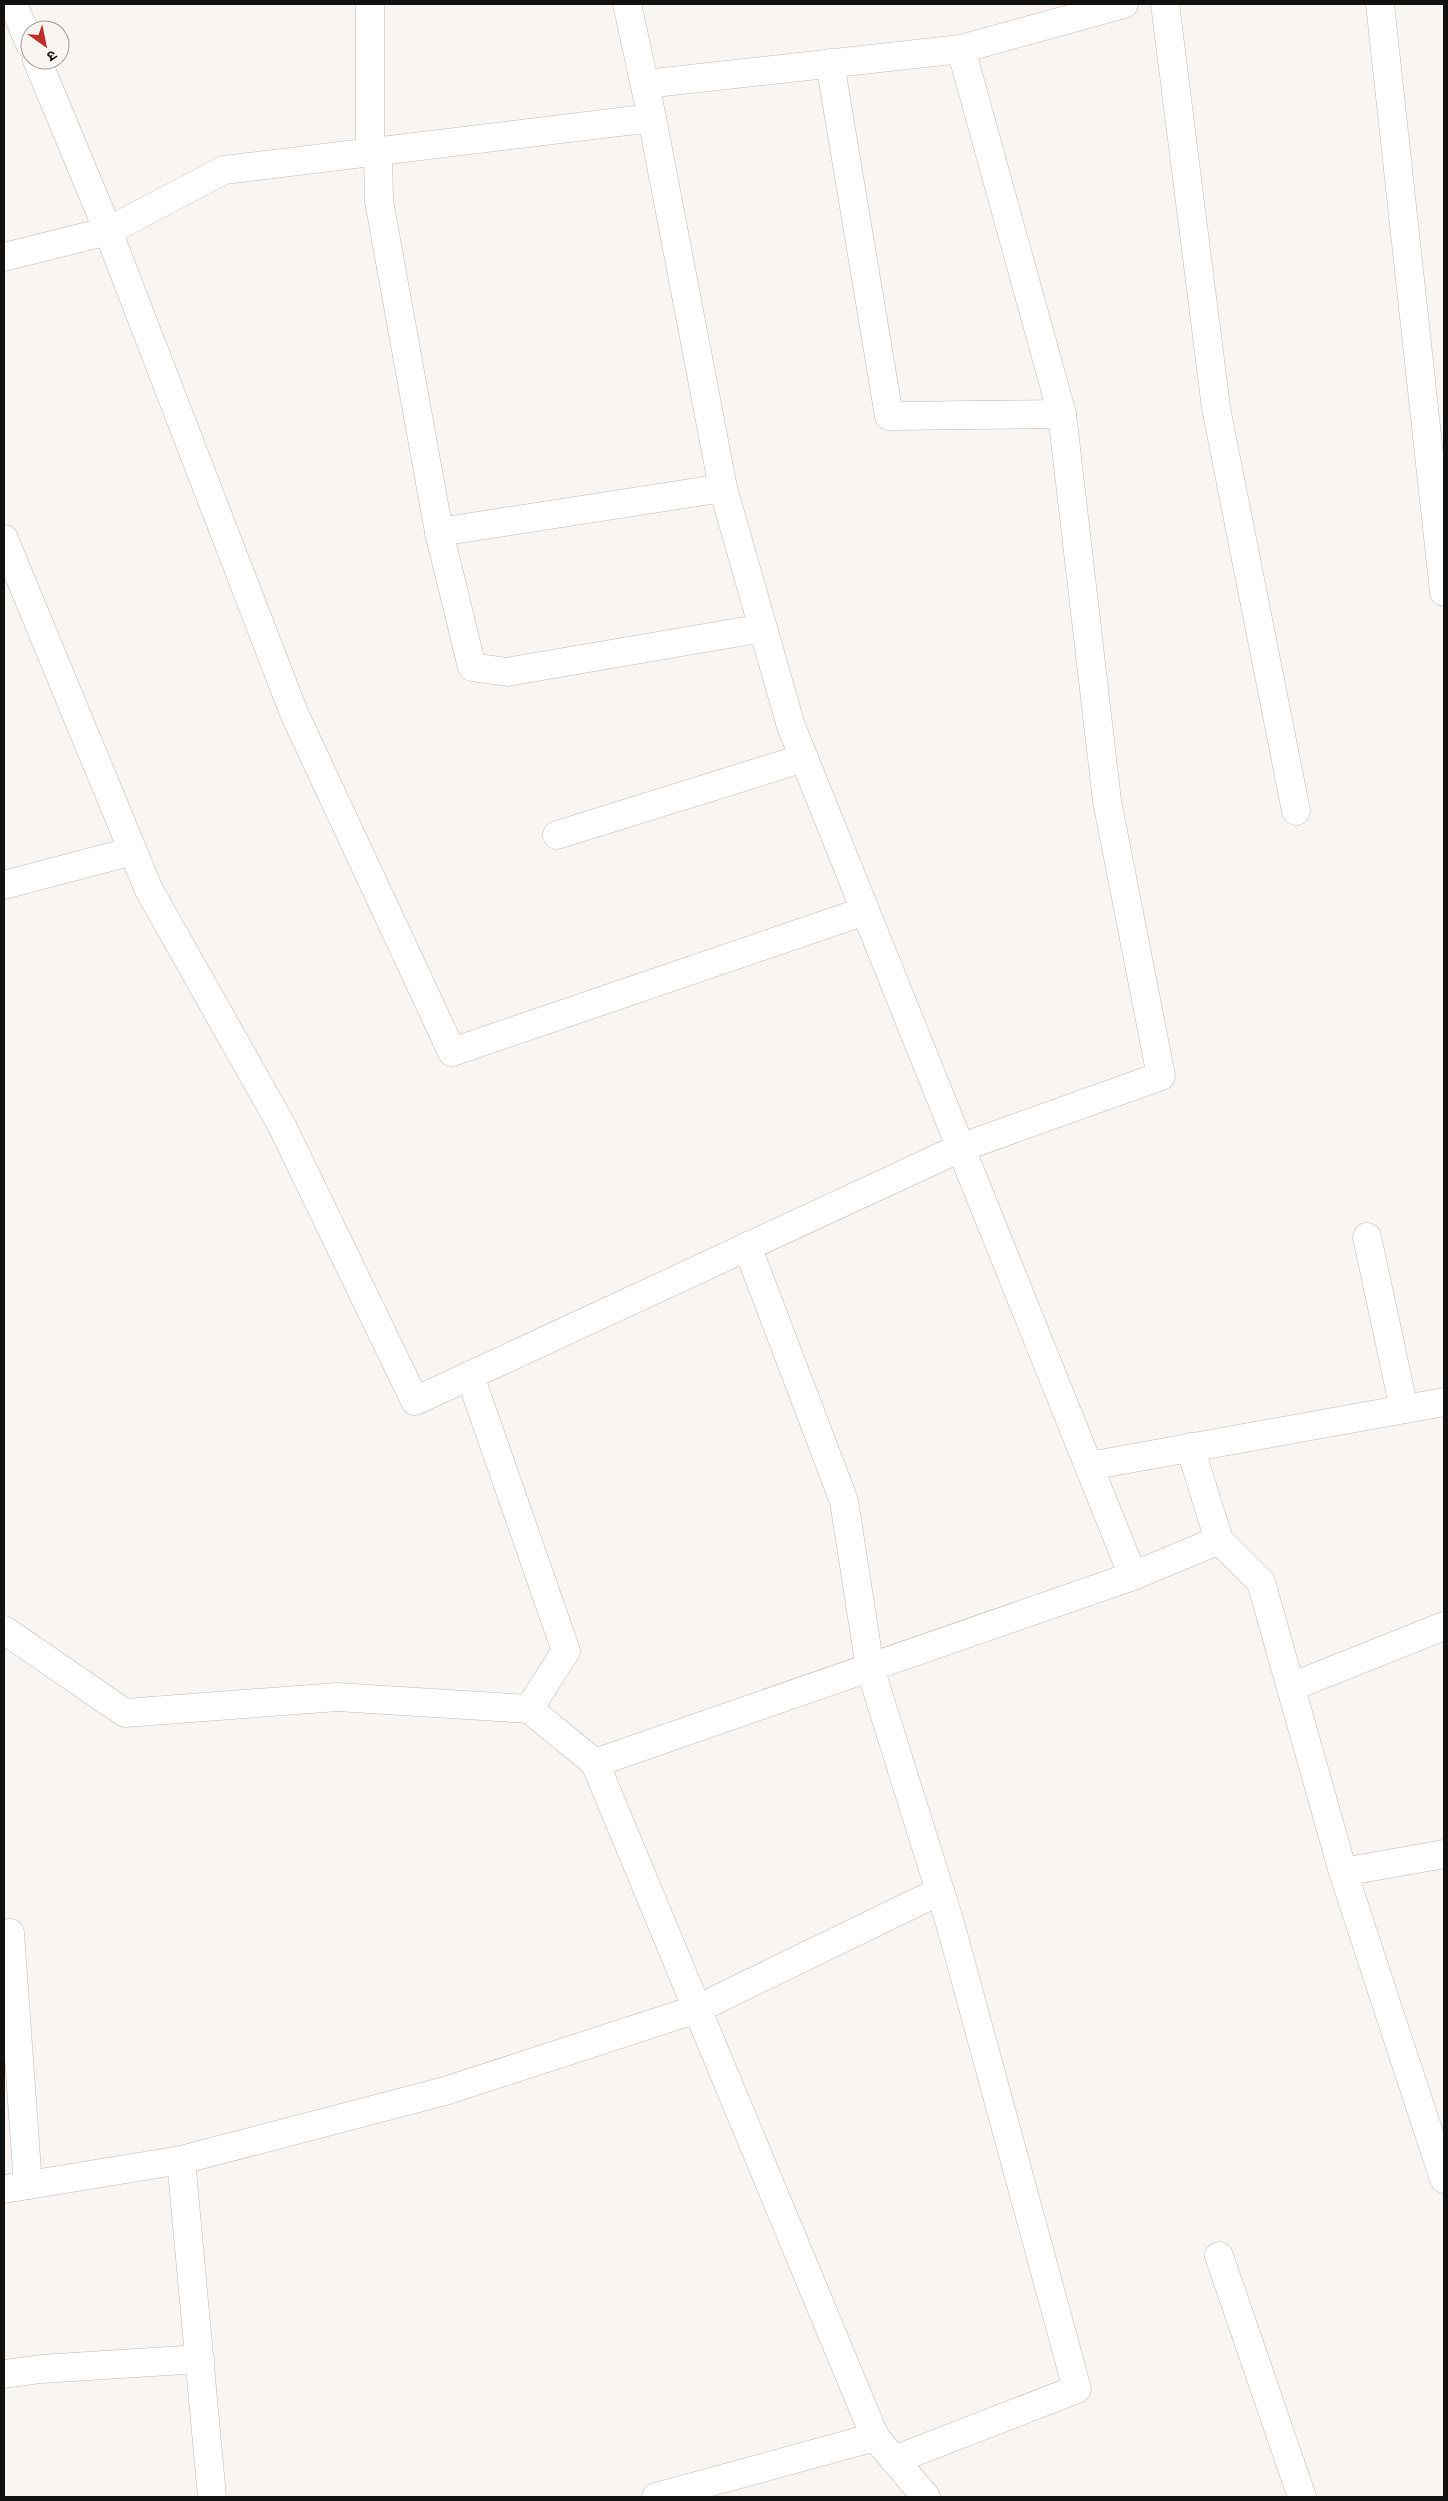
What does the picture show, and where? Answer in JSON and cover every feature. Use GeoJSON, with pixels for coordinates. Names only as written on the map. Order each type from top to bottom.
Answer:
{"type":"FeatureCollection","features":[{"type":"Feature","properties":{"kind":"street"},"geometry":{"type":"LineString","coordinates":[[13,4],[20,20]]}},
{"type":"Feature","properties":{"kind":"street"},"geometry":{"type":"LineString","coordinates":[[370,4],[370,152]]}},
{"type":"Feature","properties":{"kind":"street"},"geometry":{"type":"LineString","coordinates":[[627,4],[652,118],[723,488],[791,726],[1133,1576]]}},
{"type":"Feature","properties":{"kind":"street"},"geometry":{"type":"LineString","coordinates":[[645,84],[960,48],[1124,4]]}},
{"type":"Feature","properties":{"kind":"street"},"geometry":{"type":"LineString","coordinates":[[1165,4],[1216,408],[1296,811]]}},
{"type":"Feature","properties":{"kind":"street"},"geometry":{"type":"LineString","coordinates":[[1380,4],[1442,548],[1444,592]]}},
{"type":"Feature","properties":{"kind":"street"},"geometry":{"type":"LineString","coordinates":[[4,539],[149,890],[282,1126],[415,1401],[960,1148],[1161,1076],[1107,801],[1062,414],[960,48]]}},
{"type":"Feature","properties":{"kind":"street"},"geometry":{"type":"LineString","coordinates":[[830,63],[889,416],[1062,414]]}},
{"type":"Feature","properties":{"kind":"street"},"geometry":{"type":"LineString","coordinates":[[41,70],[108,231],[294,713],[452,1052],[865,911]]}},
{"type":"Feature","properties":{"kind":"street"},"geometry":{"type":"LineString","coordinates":[[370,152],[652,118]]}},
{"type":"Feature","properties":{"kind":"street"},"geometry":{"type":"LineString","coordinates":[[4,257],[108,231],[224,170],[378,151],[379,201],[439,532],[472,667],[507,672],[763,628]]}},
{"type":"Feature","properties":{"kind":"street"},"geometry":{"type":"LineString","coordinates":[[439,532],[723,488]]}},
{"type":"Feature","properties":{"kind":"street"},"geometry":{"type":"LineString","coordinates":[[557,835],[804,758]]}},
{"type":"Feature","properties":{"kind":"street"},"geometry":{"type":"LineString","coordinates":[[4,885],[133,852]]}},
{"type":"Feature","properties":{"kind":"street"},"geometry":{"type":"LineString","coordinates":[[1367,1236],[1404,1410]]}},
{"type":"Feature","properties":{"kind":"street"},"geometry":{"type":"LineString","coordinates":[[747,1246],[844,1501],[870,1668],[940,1891],[1077,2389],[894,2460]]}},
{"type":"Feature","properties":{"kind":"street"},"geometry":{"type":"LineString","coordinates":[[470,1376],[566,1651],[529,1710]]}},
{"type":"Feature","properties":{"kind":"street"},"geometry":{"type":"LineString","coordinates":[[1089,1466],[1444,1402]]}},
{"type":"Feature","properties":{"kind":"street"},"geometry":{"type":"LineString","coordinates":[[1190,1447],[1219,1540],[1261,1582],[1343,1872],[1433,2108],[1444,2179]]}},
{"type":"Feature","properties":{"kind":"street"},"geometry":{"type":"LineString","coordinates":[[595,1763],[1133,1576],[1219,1540]]}},
{"type":"Feature","properties":{"kind":"street"},"geometry":{"type":"LineString","coordinates":[[1291,1686],[1444,1626]]}},
{"type":"Feature","properties":{"kind":"street"},"geometry":{"type":"LineString","coordinates":[[4,1630],[125,1713],[337,1697],[529,1710],[595,1763],[875,2437],[926,2497]]}},
{"type":"Feature","properties":{"kind":"street"},"geometry":{"type":"LineString","coordinates":[[1343,1872],[1444,1854]]}},
{"type":"Feature","properties":{"kind":"street"},"geometry":{"type":"LineString","coordinates":[[10,1933],[16,2187],[181,2160],[445,2091],[697,2009],[940,1891]]}},
{"type":"Feature","properties":{"kind":"street"},"geometry":{"type":"LineString","coordinates":[[181,2160],[212,2497]]}},
{"type":"Feature","properties":{"kind":"street"},"geometry":{"type":"LineString","coordinates":[[1219,2256],[1302,2497]]}},
{"type":"Feature","properties":{"kind":"street"},"geometry":{"type":"LineString","coordinates":[[4,2374],[41,2369],[200,2359]]}},
{"type":"Feature","properties":{"kind":"street"},"geometry":{"type":"LineString","coordinates":[[656,2497],[875,2437]]}}]}
